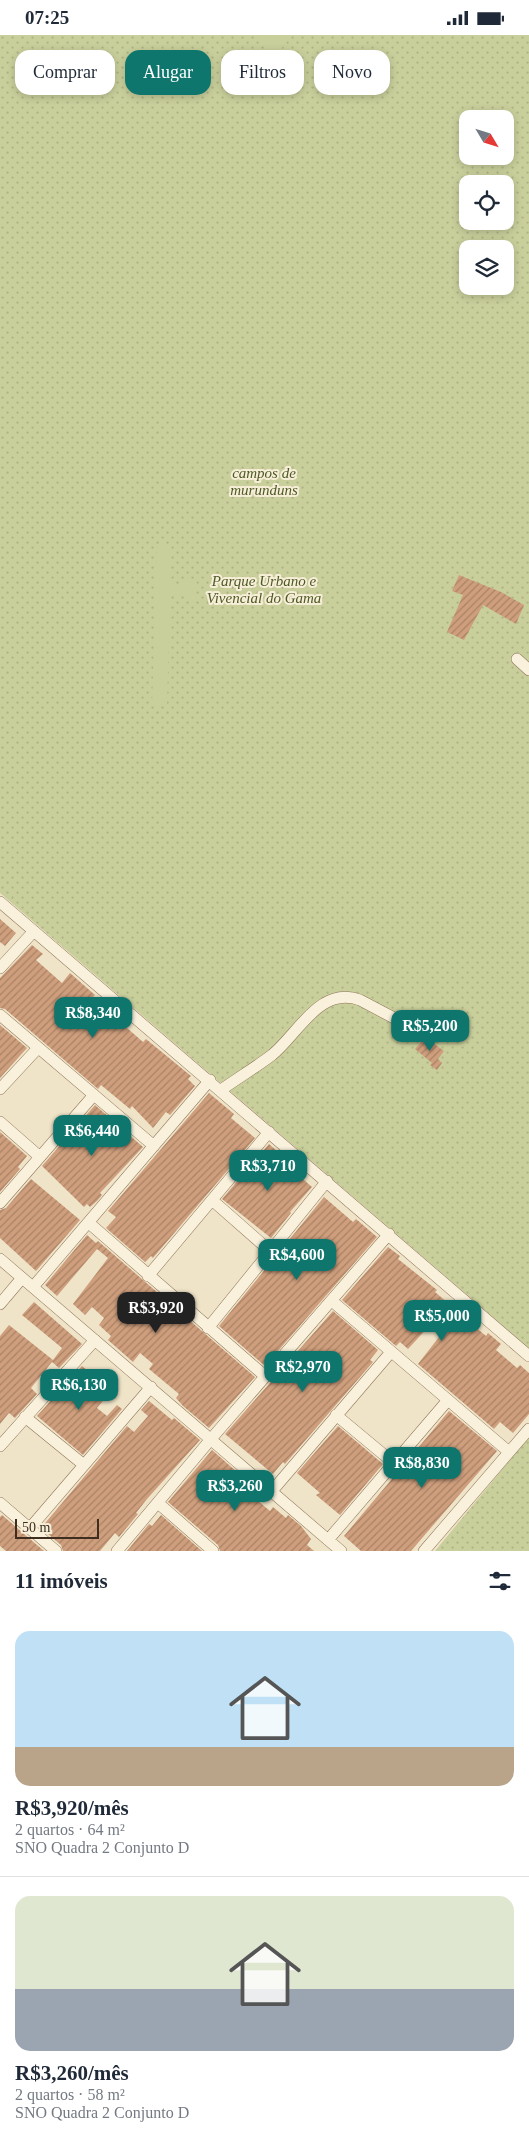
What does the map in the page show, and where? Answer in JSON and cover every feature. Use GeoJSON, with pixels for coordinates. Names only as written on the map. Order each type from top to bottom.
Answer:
{"type":"FeatureCollection","features":[{"type":"Feature","properties":{"kind":"street"},"geometry":{"type":"LineString","coordinates":[[517,659],[529,670]]}},
{"type":"Feature","properties":{"kind":"street"},"geometry":{"type":"LineString","coordinates":[[0,901],[529,1356]]}},
{"type":"Feature","properties":{"kind":"street"},"geometry":{"type":"LineString","coordinates":[[0,968],[34,931]]}},
{"type":"Feature","properties":{"kind":"street"},"geometry":{"type":"LineString","coordinates":[[221,1090],[272,1055],[319,1008],[338,997],[351,997],[360,1000],[413,1028]]}},
{"type":"Feature","properties":{"kind":"street"},"geometry":{"type":"LineString","coordinates":[[0,1015],[154,1146]]}},
{"type":"Feature","properties":{"kind":"street"},"geometry":{"type":"LineString","coordinates":[[0,1089],[38,1048]]}},
{"type":"Feature","properties":{"kind":"street"},"geometry":{"type":"LineString","coordinates":[[32,1287],[210,1080]]}},
{"type":"Feature","properties":{"kind":"street"},"geometry":{"type":"LineString","coordinates":[[0,1203],[93,1096]]}},
{"type":"Feature","properties":{"kind":"street"},"geometry":{"type":"LineString","coordinates":[[0,1122],[40,1157]]}},
{"type":"Feature","properties":{"kind":"street"},"geometry":{"type":"LineString","coordinates":[[148,1276],[269,1132]]}},
{"type":"Feature","properties":{"kind":"street"},"geometry":{"type":"LineString","coordinates":[[208,1329],[327,1181]]}},
{"type":"Feature","properties":{"kind":"street"},"geometry":{"type":"LineString","coordinates":[[212,1200],[270,1251]]}},
{"type":"Feature","properties":{"kind":"street"},"geometry":{"type":"LineString","coordinates":[[89,1223],[208,1329],[265,1376]]}},
{"type":"Feature","properties":{"kind":"street"},"geometry":{"type":"LineString","coordinates":[[117,1551],[265,1376],[389,1234]]}},
{"type":"Feature","properties":{"kind":"street"},"geometry":{"type":"LineString","coordinates":[[0,1259],[341,1551]]}},
{"type":"Feature","properties":{"kind":"street"},"geometry":{"type":"LineString","coordinates":[[0,1304],[22,1278]]}},
{"type":"Feature","properties":{"kind":"street"},"geometry":{"type":"LineString","coordinates":[[332,1301],[509,1453]]}},
{"type":"Feature","properties":{"kind":"street"},"geometry":{"type":"LineString","coordinates":[[0,1446],[95,1340]]}},
{"type":"Feature","properties":{"kind":"street"},"geometry":{"type":"LineString","coordinates":[[272,1491],[391,1352]]}},
{"type":"Feature","properties":{"kind":"street"},"geometry":{"type":"LineString","coordinates":[[30,1528],[151,1387]]}},
{"type":"Feature","properties":{"kind":"street"},"geometry":{"type":"LineString","coordinates":[[328,1540],[448,1400]]}},
{"type":"Feature","properties":{"kind":"street"},"geometry":{"type":"LineString","coordinates":[[336,1415],[395,1464]]}},
{"type":"Feature","properties":{"kind":"street"},"geometry":{"type":"LineString","coordinates":[[25,1417],[84,1465]]}},
{"type":"Feature","properties":{"kind":"street"},"geometry":{"type":"LineString","coordinates":[[424,1551],[529,1429]]}},
{"type":"Feature","properties":{"kind":"street"},"geometry":{"type":"LineString","coordinates":[[0,1503],[56,1551]]}},
{"type":"Feature","properties":{"kind":"street"},"geometry":{"type":"LineString","coordinates":[[158,1503],[213,1551]]}},
{"type":"Feature","properties":{"kind":"green space","name":"Parque Urbano e Vivencial do Gama"},"geometry":{"type":"Polygon","coordinates":[[[0,35],[529,35],[529,1348],[0,893],[0,35]]]}},
{"type":"Feature","properties":{"kind":"green space"},"geometry":{"type":"Polygon","coordinates":[[[255,35],[293,35],[280,50],[272,50],[255,35]]]}},
{"type":"Feature","properties":{"kind":"green space"},"geometry":{"type":"Polygon","coordinates":[[[157,544],[170,545],[169,585],[184,586],[184,579],[197,579],[196,601],[184,601],[184,594],[170,594],[167,706],[152,705],[157,544]]]}},
{"type":"Feature","properties":{"kind":"green space"},"geometry":{"type":"Polygon","coordinates":[[[529,1437],[529,1551],[435,1551],[529,1437]]]}},
{"type":"Feature","properties":{"kind":"building"},"geometry":{"type":"Polygon","coordinates":[[[459,575],[501,592],[524,605],[516,624],[483,605],[464,640],[447,632],[463,595],[452,591],[459,575]]]}},
{"type":"Feature","properties":{"kind":"building"},"geometry":{"type":"Polygon","coordinates":[[[0,919],[16,933],[5,946],[0,942],[0,919]]]}},
{"type":"Feature","properties":{"kind":"building"},"geometry":{"type":"Polygon","coordinates":[[[32,945],[43,954],[36,960],[62,983],[70,973],[95,995],[92,998],[101,1005],[98,1009],[115,1024],[118,1020],[143,1042],[146,1039],[191,1076],[188,1079],[195,1086],[170,1115],[166,1112],[153,1128],[132,1106],[130,1109],[101,1085],[98,1089],[5,1009],[0,1008],[0,978],[32,945]]]}},
{"type":"Feature","properties":{"kind":"building"},"geometry":{"type":"Polygon","coordinates":[[[439,1013],[450,1021],[456,1013],[467,1021],[459,1031],[453,1026],[450,1031],[434,1020],[439,1013]]]}},
{"type":"Feature","properties":{"kind":"building"},"geometry":{"type":"Polygon","coordinates":[[[0,1025],[27,1048],[0,1078],[0,1025]]]}},
{"type":"Feature","properties":{"kind":"building"},"geometry":{"type":"Polygon","coordinates":[[[425,1037],[444,1051],[438,1059],[442,1063],[437,1070],[430,1065],[432,1063],[415,1049],[425,1037]]]}},
{"type":"Feature","properties":{"kind":"building"},"geometry":{"type":"Polygon","coordinates":[[[209,1093],[234,1114],[231,1118],[255,1138],[153,1258],[151,1256],[145,1262],[106,1228],[116,1217],[108,1211],[209,1093]]]}},
{"type":"Feature","properties":{"kind":"building"},"geometry":{"type":"Polygon","coordinates":[[[95,1105],[143,1147],[100,1193],[102,1195],[97,1201],[90,1207],[87,1204],[84,1207],[42,1166],[95,1105]]]}},
{"type":"Feature","properties":{"kind":"building"},"geometry":{"type":"Polygon","coordinates":[[[0,1132],[27,1156],[18,1167],[20,1169],[0,1192],[0,1132]]]}},
{"type":"Feature","properties":{"kind":"building"},"geometry":{"type":"Polygon","coordinates":[[[269,1144],[292,1164],[289,1167],[312,1187],[271,1238],[222,1199],[269,1144]]]}},
{"type":"Feature","properties":{"kind":"building"},"geometry":{"type":"Polygon","coordinates":[[[31,1179],[80,1220],[36,1271],[0,1238],[0,1210],[6,1208],[31,1179]]]}},
{"type":"Feature","properties":{"kind":"building"},"geometry":{"type":"Polygon","coordinates":[[[324,1197],[353,1222],[356,1219],[377,1237],[265,1366],[219,1326],[324,1197]]]}},
{"type":"Feature","properties":{"kind":"building"},"geometry":{"type":"Polygon","coordinates":[[[87,1235],[96,1243],[98,1241],[255,1377],[209,1428],[183,1406],[176,1398],[179,1394],[149,1369],[153,1364],[140,1353],[133,1362],[108,1340],[111,1336],[99,1325],[104,1318],[92,1307],[85,1315],[73,1304],[108,1258],[97,1249],[57,1296],[45,1285],[87,1235]]]}},
{"type":"Feature","properties":{"kind":"building"},"geometry":{"type":"Polygon","coordinates":[[[388,1247],[400,1256],[398,1259],[437,1290],[435,1292],[461,1314],[457,1318],[470,1329],[473,1325],[486,1336],[488,1333],[501,1344],[496,1350],[517,1368],[520,1365],[529,1373],[529,1414],[513,1433],[500,1422],[494,1429],[418,1364],[453,1319],[443,1311],[408,1349],[400,1342],[396,1346],[342,1300],[388,1247]]]}},
{"type":"Feature","properties":{"kind":"building"},"geometry":{"type":"Polygon","coordinates":[[[34,1302],[82,1344],[59,1368],[52,1362],[31,1388],[37,1394],[15,1418],[9,1413],[0,1424],[0,1336],[9,1325],[53,1360],[62,1348],[22,1315],[34,1302]]]}},
{"type":"Feature","properties":{"kind":"building"},"geometry":{"type":"Polygon","coordinates":[[[333,1311],[378,1350],[370,1360],[373,1362],[285,1464],[283,1462],[273,1474],[225,1434],[333,1311]]]}},
{"type":"Feature","properties":{"kind":"building"},"geometry":{"type":"Polygon","coordinates":[[[82,1366],[111,1391],[97,1408],[107,1416],[117,1405],[122,1409],[83,1455],[37,1416],[82,1366]]]}},
{"type":"Feature","properties":{"kind":"building"},"geometry":{"type":"Polygon","coordinates":[[[149,1401],[172,1420],[174,1418],[200,1440],[147,1499],[136,1513],[138,1514],[119,1537],[115,1533],[100,1551],[63,1551],[61,1545],[41,1528],[127,1426],[134,1432],[148,1416],[141,1410],[149,1401]]]}},
{"type":"Feature","properties":{"kind":"building"},"geometry":{"type":"Polygon","coordinates":[[[449,1411],[497,1451],[411,1551],[361,1551],[344,1536],[449,1411]]]}},
{"type":"Feature","properties":{"kind":"building"},"geometry":{"type":"Polygon","coordinates":[[[338,1426],[383,1464],[340,1515],[316,1495],[320,1493],[297,1473],[338,1426]]]}},
{"type":"Feature","properties":{"kind":"building"},"geometry":{"type":"Polygon","coordinates":[[[212,1450],[262,1494],[257,1500],[270,1511],[273,1507],[286,1518],[288,1515],[301,1526],[311,1539],[307,1545],[314,1551],[220,1551],[218,1545],[168,1502],[212,1450]]]}},
{"type":"Feature","properties":{"kind":"building"},"geometry":{"type":"Polygon","coordinates":[[[2,1515],[44,1551],[6,1551],[0,1546],[0,1517],[2,1515]]]}},
{"type":"Feature","properties":{"kind":"building"},"geometry":{"type":"Polygon","coordinates":[[[161,1515],[202,1551],[127,1551],[149,1524],[152,1526],[161,1515]]]}},
{"type":"Feature","properties":{"kind":"park label","name":"campos de murunduns"},"geometry":{"type":"Point","coordinates":[264,482]}}]}
